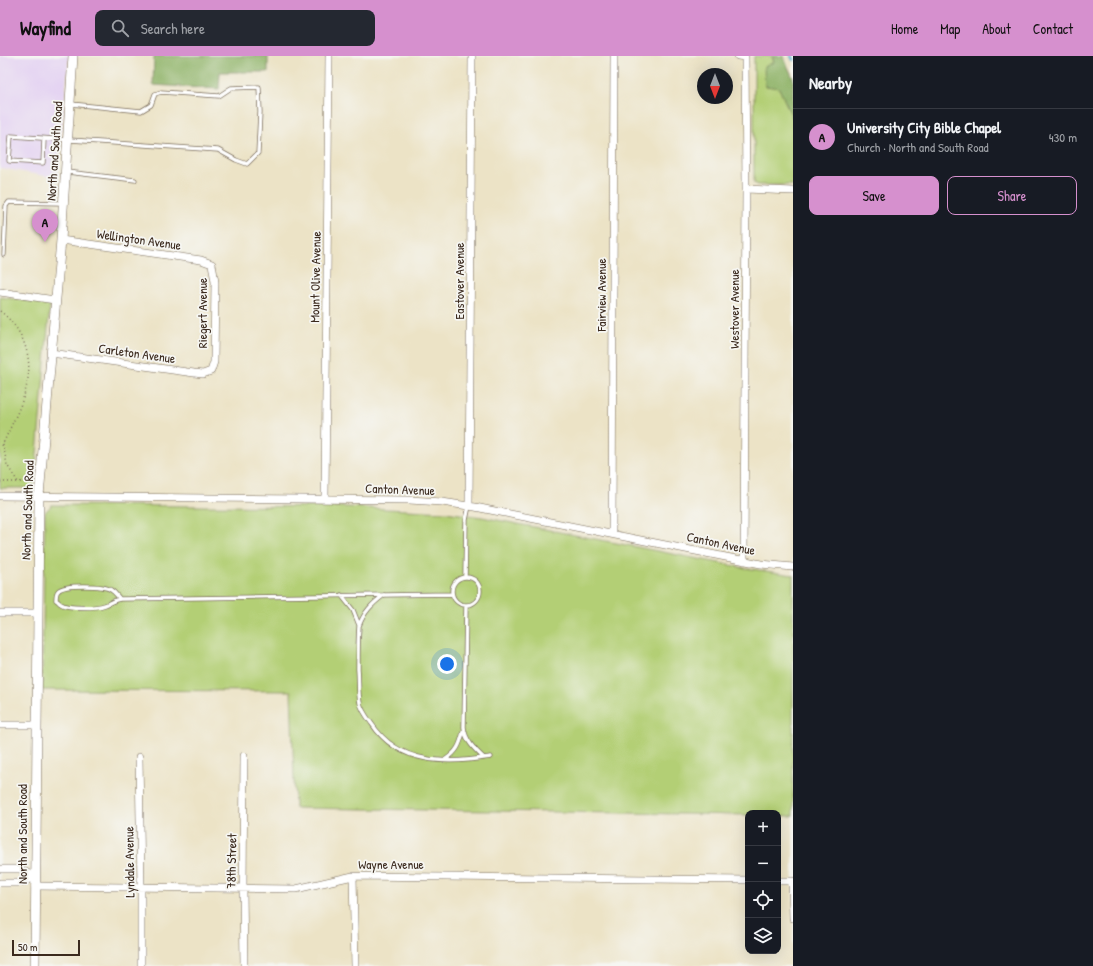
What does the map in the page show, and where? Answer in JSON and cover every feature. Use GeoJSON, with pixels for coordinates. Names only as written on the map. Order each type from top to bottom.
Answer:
{"type":"FeatureCollection","features":[{"type":"Feature","properties":{"kind":"street","name":"North and South Road"},"geometry":{"type":"LineString","coordinates":[[35,966],[39,496],[61,240],[73,56]]}},
{"type":"Feature","properties":{"kind":"street","name":"Mount Olive Avenue"},"geometry":{"type":"LineString","coordinates":[[325,499],[329,56]]}},
{"type":"Feature","properties":{"kind":"street","name":"Eastover Avenue"},"geometry":{"type":"LineString","coordinates":[[469,506],[472,56]]}},
{"type":"Feature","properties":{"kind":"street","name":"Fairview Avenue"},"geometry":{"type":"LineString","coordinates":[[612,533],[614,56]]}},
{"type":"Feature","properties":{"kind":"street","name":"Westover Avenue"},"geometry":{"type":"LineString","coordinates":[[742,57],[746,189],[744,561]]}},
{"type":"Feature","properties":{"kind":"street"},"geometry":{"type":"LineString","coordinates":[[746,189],[793,191]]}},
{"type":"Feature","properties":{"kind":"street","name":"Wellington Avenue"},"geometry":{"type":"LineString","coordinates":[[61,240],[201,260],[212,264]]}},
{"type":"Feature","properties":{"kind":"street","name":"Riegert Avenue"},"geometry":{"type":"LineString","coordinates":[[212,264],[215,282],[214,362]]}},
{"type":"Feature","properties":{"kind":"street"},"geometry":{"type":"LineString","coordinates":[[0,292],[55,300]]}},
{"type":"Feature","properties":{"kind":"street","name":"Carleton Avenue"},"geometry":{"type":"LineString","coordinates":[[51,353],[203,374],[211,371],[214,362]]}},
{"type":"Feature","properties":{"kind":"street","name":"Canton Avenue"},"geometry":{"type":"LineString","coordinates":[[0,496],[408,500],[442,502],[612,533],[744,561],[793,567]]}},
{"type":"Feature","properties":{"kind":"street"},"geometry":{"type":"LineString","coordinates":[[0,613],[38,613]]}},
{"type":"Feature","properties":{"kind":"street"},"geometry":{"type":"LineString","coordinates":[[0,725],[36,725]]}},
{"type":"Feature","properties":{"kind":"street","name":"78th Street"},"geometry":{"type":"LineString","coordinates":[[244,756],[244,966]]}},
{"type":"Feature","properties":{"kind":"street","name":"Lyndale Avenue"},"geometry":{"type":"LineString","coordinates":[[139,757],[141,966]]}},
{"type":"Feature","properties":{"kind":"street","name":"Wayne Avenue"},"geometry":{"type":"LineString","coordinates":[[0,869],[20,869],[35,881]]}},
{"type":"Feature","properties":{"kind":"street"},"geometry":{"type":"LineString","coordinates":[[353,876],[355,966]]}},
{"type":"Feature","properties":{"kind":"street","name":"Wayne Avenue"},"geometry":{"type":"LineString","coordinates":[[0,883],[35,881],[141,886],[296,889],[353,876],[745,880]]}},
{"type":"Feature","properties":{"kind":"street"},"geometry":{"type":"LineString","coordinates":[[781,881],[793,881],[793,918]]}},
{"type":"Feature","properties":{"kind":"lane"},"geometry":{"type":"LineString","coordinates":[[44,139],[43,163],[9,161],[11,136],[218,150],[247,164],[258,153],[260,112],[259,87],[231,88],[218,96],[161,92],[155,94],[151,105],[141,111],[70,104]]}},
{"type":"Feature","properties":{"kind":"lane"},"geometry":{"type":"LineString","coordinates":[[66,172],[134,180]]}},
{"type":"Feature","properties":{"kind":"lane"},"geometry":{"type":"LineString","coordinates":[[4,255],[6,206],[9,202],[63,203]]}},
{"type":"Feature","properties":{"kind":"lane"},"geometry":{"type":"LineString","coordinates":[[465,577],[466,520],[469,506]]}},
{"type":"Feature","properties":{"kind":"lane"},"geometry":{"type":"LineString","coordinates":[[465,577],[474,580],[480,591],[477,599],[466,605],[457,602],[452,594],[452,589],[456,581],[465,577]]}},
{"type":"Feature","properties":{"kind":"lane"},"geometry":{"type":"LineString","coordinates":[[120,599],[111,590],[102,587],[66,587],[59,590],[56,595],[56,600],[61,605],[70,607],[97,607],[105,605],[112,600],[120,599],[452,594]]}},
{"type":"Feature","properties":{"kind":"lane"},"geometry":{"type":"LineString","coordinates":[[341,595],[353,610],[359,626]]}},
{"type":"Feature","properties":{"kind":"lane"},"geometry":{"type":"LineString","coordinates":[[384,595],[373,603],[367,610],[362,617],[359,626],[359,691],[360,704],[365,714],[378,733],[387,742],[412,756],[425,759],[445,760],[491,757]]}},
{"type":"Feature","properties":{"kind":"lane"},"geometry":{"type":"LineString","coordinates":[[466,605],[464,727],[465,735],[484,758]]}},
{"type":"Feature","properties":{"kind":"lane"},"geometry":{"type":"LineString","coordinates":[[445,760],[454,754],[459,748],[464,727]]}},
{"type":"Feature","properties":{"kind":"path"},"geometry":{"type":"LineString","coordinates":[[0,312],[14,325],[22,336],[29,365],[28,379],[22,400],[0,448]]}},
{"type":"Feature","properties":{"kind":"path"},"geometry":{"type":"LineString","coordinates":[[3,444],[7,465],[18,482]]}},
{"type":"Feature","properties":{"kind":"path"},"geometry":{"type":"LineString","coordinates":[[0,482],[30,482]]}},
{"type":"Feature","properties":{"kind":"shaded area"},"geometry":{"type":"Polygon","coordinates":[[[0,56],[69,56],[57,178],[0,168],[0,56]]]}},
{"type":"Feature","properties":{"kind":"green space"},"geometry":{"type":"Polygon","coordinates":[[[154,56],[268,56],[268,72],[220,72],[219,89],[153,85],[154,56]]]}},
{"type":"Feature","properties":{"kind":"green space"},"geometry":{"type":"Polygon","coordinates":[[[754,56],[772,56],[779,88],[793,119],[793,185],[758,185],[754,183],[754,56]]]}},
{"type":"Feature","properties":{"kind":"green space"},"geometry":{"type":"Polygon","coordinates":[[[772,56],[783,56],[793,78],[793,119],[779,88],[765,86],[764,67],[774,62],[772,56]]]}},
{"type":"Feature","properties":{"kind":"green space"},"geometry":{"type":"Polygon","coordinates":[[[0,297],[50,304],[34,488],[0,488],[0,297]]]}},
{"type":"Feature","properties":{"kind":"green space"},"geometry":{"type":"Polygon","coordinates":[[[52,505],[347,507],[445,512],[482,517],[745,568],[793,575],[793,816],[781,816],[781,810],[745,810],[745,815],[295,808],[291,691],[42,690],[45,512],[52,505]]]}},
{"type":"Feature","properties":{"kind":"waterway"},"geometry":{"type":"LineString","coordinates":[[791,56],[793,60]]}},
{"type":"Feature","properties":{"kind":"place","name":"University City Bible Chapel"},"geometry":{"type":"Point","coordinates":[45,242]}}]}
